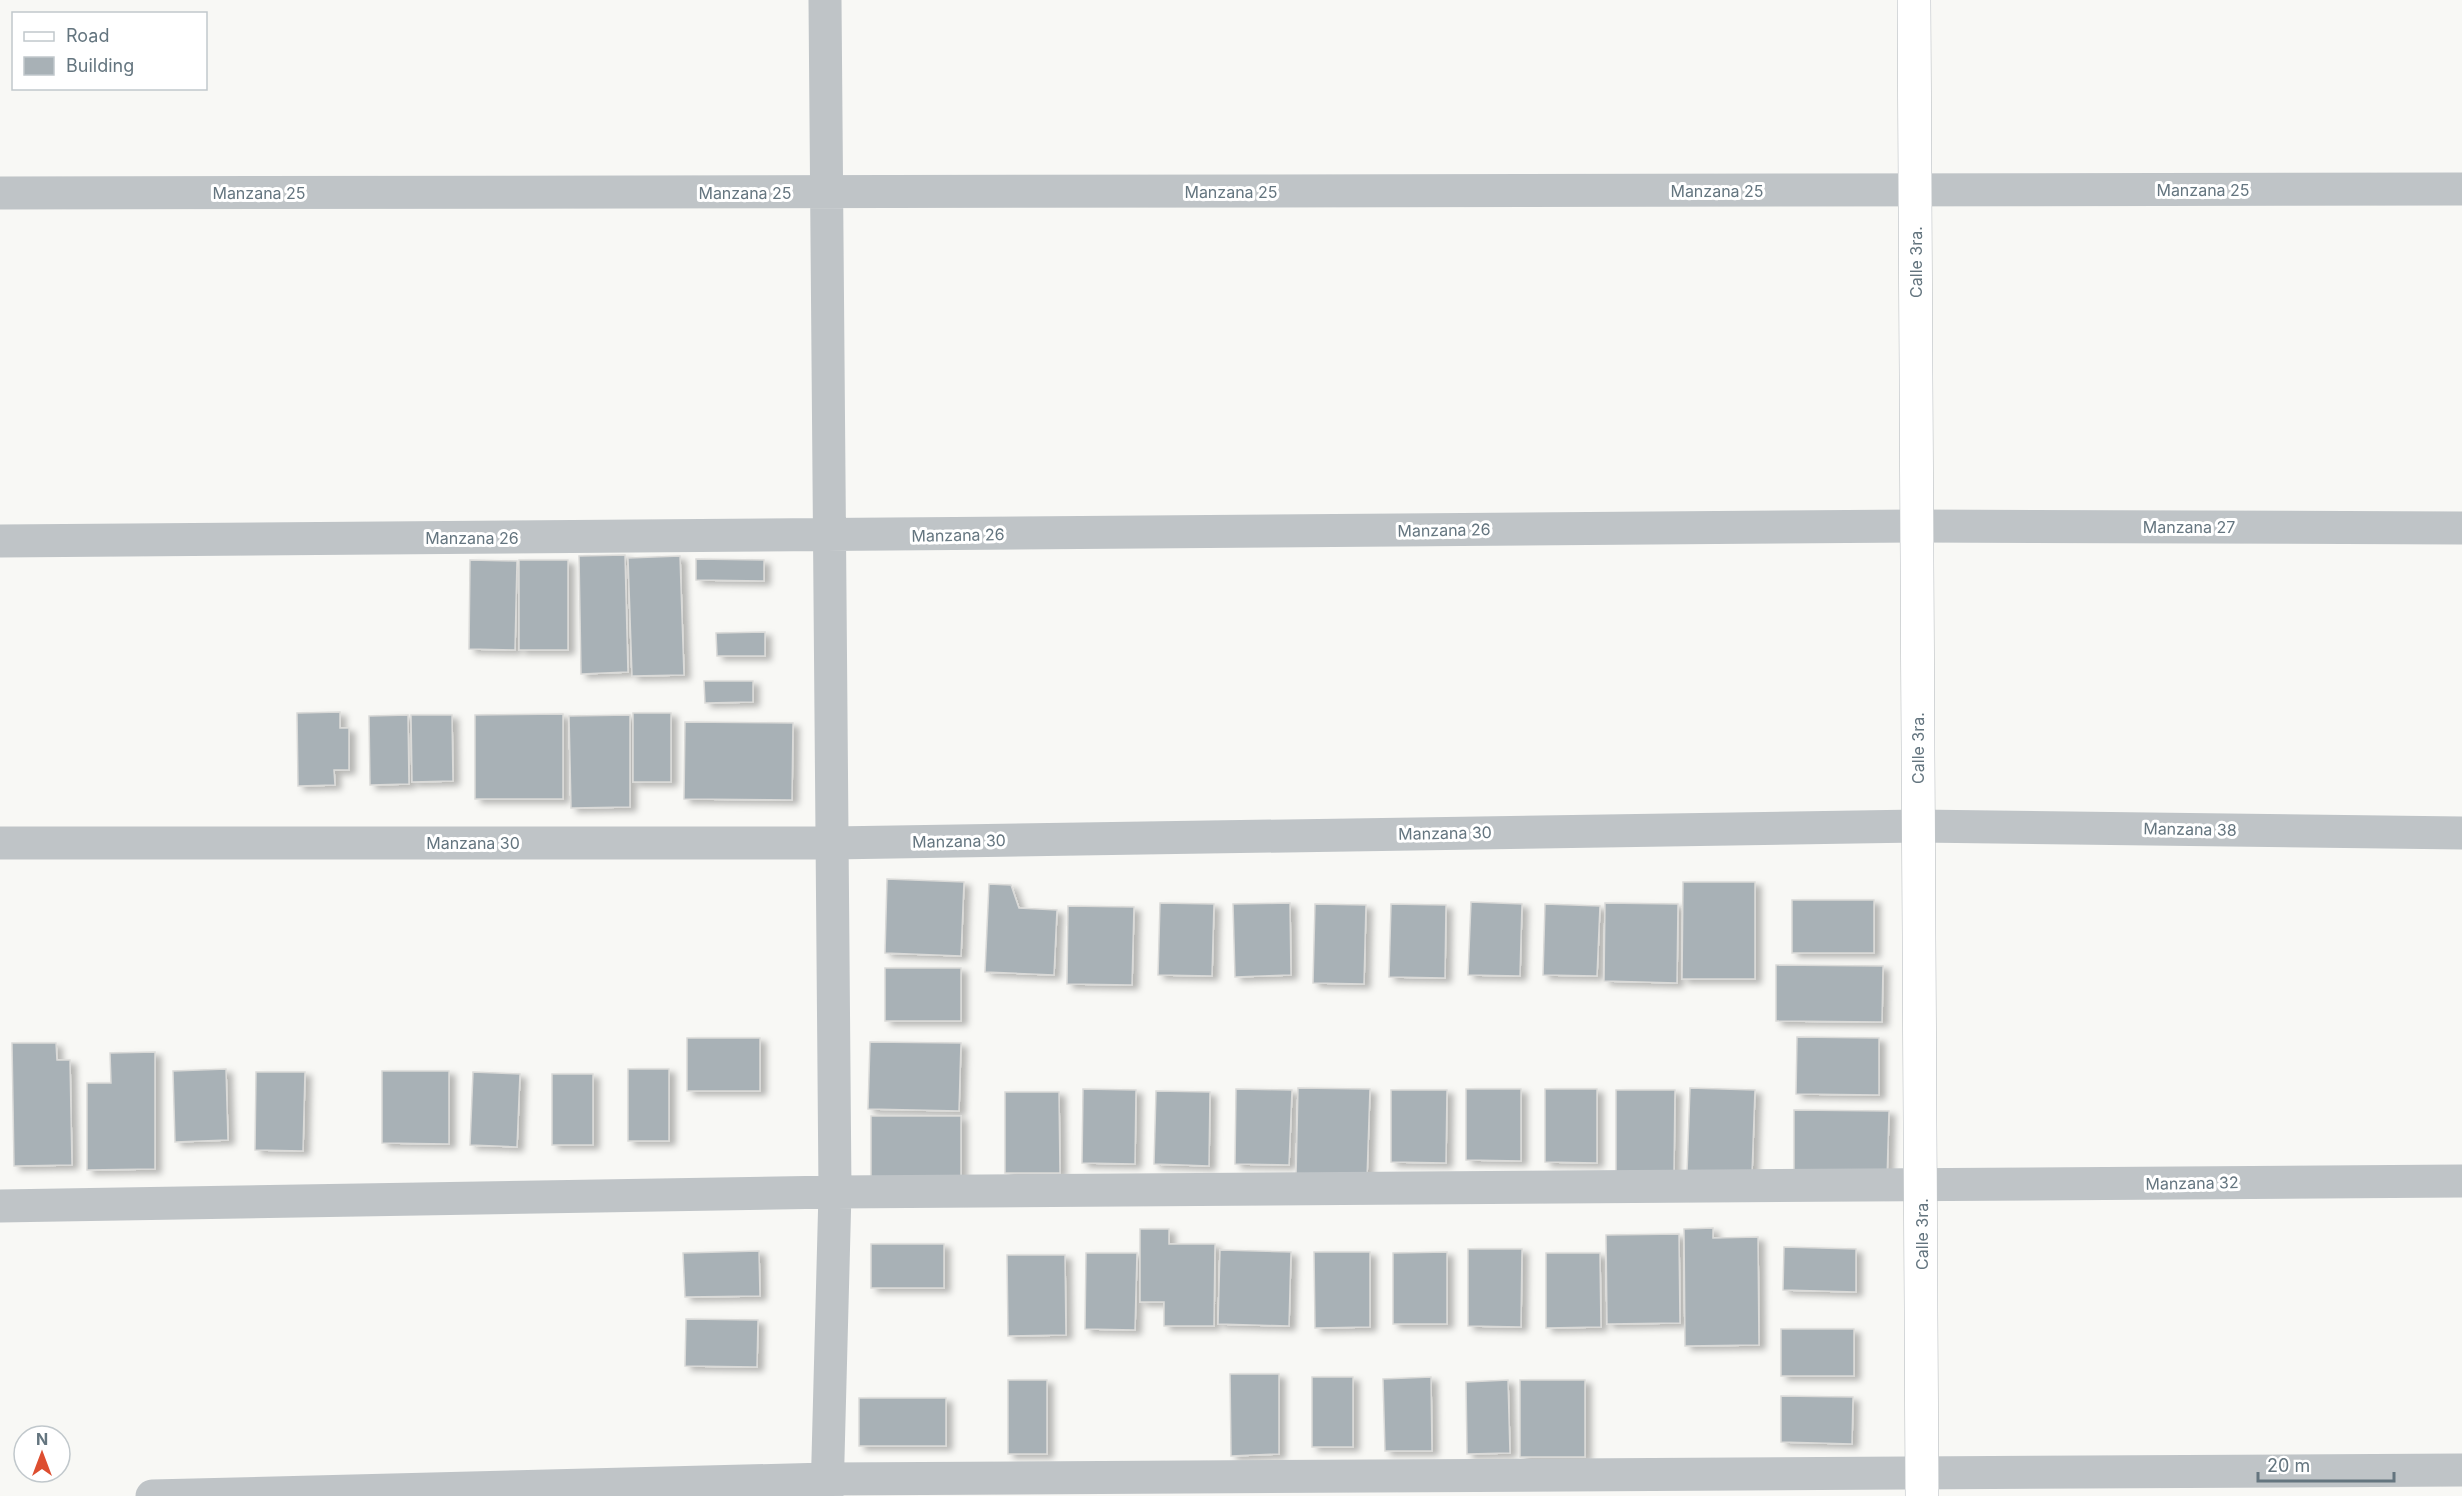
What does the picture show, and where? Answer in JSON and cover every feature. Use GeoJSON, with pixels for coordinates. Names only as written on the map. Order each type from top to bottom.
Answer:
{"type":"FeatureCollection","features":[{"type":"Feature","properties":{"kind":"main road","name":"Calle 3ra."},"geometry":{"type":"LineString","coordinates":[[1914,0],[1922,1484]]}},
{"type":"Feature","properties":{"kind":"street"},"geometry":{"type":"LineString","coordinates":[[825,0],[835,1192],[827,1488]]}},
{"type":"Feature","properties":{"kind":"street","name":"Manzana 25"},"geometry":{"type":"LineString","coordinates":[[0,194],[2462,189]]}},
{"type":"Feature","properties":{"kind":"street","name":"Manzana 27"},"geometry":{"type":"LineString","coordinates":[[1916,526],[2462,528]]}},
{"type":"Feature","properties":{"kind":"street","name":"Manzana 26"},"geometry":{"type":"LineString","coordinates":[[0,541],[1916,526]]}},
{"type":"Feature","properties":{"kind":"street","name":"Manzana 38"},"geometry":{"type":"LineString","coordinates":[[1918,826],[2462,833]]}},
{"type":"Feature","properties":{"kind":"street","name":"Manzana 30"},"geometry":{"type":"LineString","coordinates":[[0,843],[832,843],[1918,826]]}},
{"type":"Feature","properties":{"kind":"street","name":"Manzana 32"},"geometry":{"type":"LineString","coordinates":[[0,1206],[835,1192],[2462,1181]]}},
{"type":"Feature","properties":{"kind":"street"},"geometry":{"type":"LineString","coordinates":[[152,1496],[827,1488],[1922,1484],[2462,1470]]}},
{"type":"Feature","properties":{"kind":"building"},"geometry":{"type":"Polygon","coordinates":[[[625,555],[628,672],[581,674],[579,556],[625,555]]]}},
{"type":"Feature","properties":{"kind":"building"},"geometry":{"type":"Polygon","coordinates":[[[680,556],[684,675],[632,676],[628,558],[680,556]]]}},
{"type":"Feature","properties":{"kind":"building"},"geometry":{"type":"Polygon","coordinates":[[[696,559],[764,560],[764,581],[696,580],[696,559]]]}},
{"type":"Feature","properties":{"kind":"building"},"geometry":{"type":"Polygon","coordinates":[[[470,560],[517,561],[515,650],[469,649],[470,560]]]}},
{"type":"Feature","properties":{"kind":"building"},"geometry":{"type":"Polygon","coordinates":[[[519,560],[568,560],[568,650],[519,650],[519,560]]]}},
{"type":"Feature","properties":{"kind":"building"},"geometry":{"type":"Polygon","coordinates":[[[765,632],[765,656],[717,656],[716,633],[765,632]]]}},
{"type":"Feature","properties":{"kind":"building"},"geometry":{"type":"Polygon","coordinates":[[[704,681],[753,681],[753,702],[705,703],[704,681]]]}},
{"type":"Feature","properties":{"kind":"building"},"geometry":{"type":"Polygon","coordinates":[[[340,712],[340,728],[349,728],[349,770],[334,770],[335,785],[298,786],[297,713],[340,712]]]}},
{"type":"Feature","properties":{"kind":"building"},"geometry":{"type":"Polygon","coordinates":[[[633,713],[671,713],[671,782],[633,782],[633,713]]]}},
{"type":"Feature","properties":{"kind":"building"},"geometry":{"type":"Polygon","coordinates":[[[563,714],[563,799],[475,799],[475,715],[563,714]]]}},
{"type":"Feature","properties":{"kind":"building"},"geometry":{"type":"Polygon","coordinates":[[[408,715],[409,784],[370,785],[369,716],[408,715]]]}},
{"type":"Feature","properties":{"kind":"building"},"geometry":{"type":"Polygon","coordinates":[[[411,715],[452,715],[453,781],[412,782],[411,715]]]}},
{"type":"Feature","properties":{"kind":"building"},"geometry":{"type":"Polygon","coordinates":[[[630,715],[630,807],[571,808],[569,716],[630,715]]]}},
{"type":"Feature","properties":{"kind":"building"},"geometry":{"type":"Polygon","coordinates":[[[685,722],[793,723],[792,800],[684,799],[685,722]]]}},
{"type":"Feature","properties":{"kind":"building"},"geometry":{"type":"Polygon","coordinates":[[[887,879],[964,882],[961,956],[885,953],[887,879]]]}},
{"type":"Feature","properties":{"kind":"building"},"geometry":{"type":"Polygon","coordinates":[[[1683,882],[1755,882],[1755,979],[1682,979],[1683,882]]]}},
{"type":"Feature","properties":{"kind":"building"},"geometry":{"type":"Polygon","coordinates":[[[989,884],[1011,885],[1019,908],[1057,910],[1054,975],[985,972],[989,884]]]}},
{"type":"Feature","properties":{"kind":"building"},"geometry":{"type":"Polygon","coordinates":[[[1792,900],[1874,900],[1874,953],[1792,953],[1792,900]]]}},
{"type":"Feature","properties":{"kind":"building"},"geometry":{"type":"Polygon","coordinates":[[[1471,902],[1522,904],[1520,976],[1468,975],[1471,902]]]}},
{"type":"Feature","properties":{"kind":"building"},"geometry":{"type":"Polygon","coordinates":[[[1160,903],[1214,904],[1212,976],[1158,975],[1160,903]]]}},
{"type":"Feature","properties":{"kind":"building"},"geometry":{"type":"Polygon","coordinates":[[[1290,903],[1291,975],[1235,977],[1233,904],[1290,903]]]}},
{"type":"Feature","properties":{"kind":"building"},"geometry":{"type":"Polygon","coordinates":[[[1605,903],[1678,904],[1677,983],[1604,981],[1605,903]]]}},
{"type":"Feature","properties":{"kind":"building"},"geometry":{"type":"Polygon","coordinates":[[[1315,904],[1366,905],[1364,984],[1313,983],[1315,904]]]}},
{"type":"Feature","properties":{"kind":"building"},"geometry":{"type":"Polygon","coordinates":[[[1391,904],[1446,905],[1445,978],[1389,977],[1391,904]]]}},
{"type":"Feature","properties":{"kind":"building"},"geometry":{"type":"Polygon","coordinates":[[[1545,904],[1600,906],[1597,976],[1543,975],[1545,904]]]}},
{"type":"Feature","properties":{"kind":"building"},"geometry":{"type":"Polygon","coordinates":[[[1068,906],[1134,907],[1132,985],[1067,984],[1068,906]]]}},
{"type":"Feature","properties":{"kind":"building"},"geometry":{"type":"Polygon","coordinates":[[[1776,965],[1883,966],[1882,1022],[1776,1021],[1776,965]]]}},
{"type":"Feature","properties":{"kind":"building"},"geometry":{"type":"Polygon","coordinates":[[[885,968],[961,968],[961,1021],[885,1021],[885,968]]]}},
{"type":"Feature","properties":{"kind":"building"},"geometry":{"type":"Polygon","coordinates":[[[1797,1037],[1879,1038],[1879,1095],[1796,1094],[1797,1037]]]}},
{"type":"Feature","properties":{"kind":"building"},"geometry":{"type":"Polygon","coordinates":[[[687,1038],[760,1038],[760,1091],[687,1091],[687,1038]]]}},
{"type":"Feature","properties":{"kind":"building"},"geometry":{"type":"Polygon","coordinates":[[[870,1042],[961,1043],[959,1111],[868,1109],[870,1042]]]}},
{"type":"Feature","properties":{"kind":"building"},"geometry":{"type":"Polygon","coordinates":[[[12,1043],[56,1043],[57,1060],[70,1060],[72,1165],[14,1166],[12,1043]]]}},
{"type":"Feature","properties":{"kind":"building"},"geometry":{"type":"Polygon","coordinates":[[[155,1052],[155,1169],[87,1170],[87,1083],[111,1083],[110,1053],[155,1052]]]}},
{"type":"Feature","properties":{"kind":"building"},"geometry":{"type":"Polygon","coordinates":[[[226,1069],[228,1140],[175,1142],[173,1071],[226,1069]]]}},
{"type":"Feature","properties":{"kind":"building"},"geometry":{"type":"Polygon","coordinates":[[[628,1069],[669,1069],[669,1141],[628,1141],[628,1069]]]}},
{"type":"Feature","properties":{"kind":"building"},"geometry":{"type":"Polygon","coordinates":[[[382,1071],[449,1071],[449,1144],[382,1143],[382,1071]]]}},
{"type":"Feature","properties":{"kind":"building"},"geometry":{"type":"Polygon","coordinates":[[[256,1072],[305,1072],[303,1151],[255,1150],[256,1072]]]}},
{"type":"Feature","properties":{"kind":"building"},"geometry":{"type":"Polygon","coordinates":[[[473,1072],[520,1074],[517,1147],[470,1145],[473,1072]]]}},
{"type":"Feature","properties":{"kind":"building"},"geometry":{"type":"Polygon","coordinates":[[[552,1074],[593,1074],[593,1145],[552,1145],[552,1074]]]}},
{"type":"Feature","properties":{"kind":"building"},"geometry":{"type":"Polygon","coordinates":[[[1298,1088],[1370,1089],[1367,1178],[1296,1176],[1298,1088]]]}},
{"type":"Feature","properties":{"kind":"building"},"geometry":{"type":"Polygon","coordinates":[[[1690,1088],[1755,1090],[1752,1174],[1687,1172],[1690,1088]]]}},
{"type":"Feature","properties":{"kind":"building"},"geometry":{"type":"Polygon","coordinates":[[[1083,1089],[1136,1090],[1135,1164],[1082,1163],[1083,1089]]]}},
{"type":"Feature","properties":{"kind":"building"},"geometry":{"type":"Polygon","coordinates":[[[1236,1089],[1292,1090],[1289,1165],[1235,1164],[1236,1089]]]}},
{"type":"Feature","properties":{"kind":"building"},"geometry":{"type":"Polygon","coordinates":[[[1466,1089],[1521,1089],[1521,1161],[1466,1160],[1466,1089]]]}},
{"type":"Feature","properties":{"kind":"building"},"geometry":{"type":"Polygon","coordinates":[[[1545,1089],[1597,1089],[1597,1163],[1545,1162],[1545,1089]]]}},
{"type":"Feature","properties":{"kind":"building"},"geometry":{"type":"Polygon","coordinates":[[[1391,1090],[1447,1090],[1446,1163],[1391,1162],[1391,1090]]]}},
{"type":"Feature","properties":{"kind":"building"},"geometry":{"type":"Polygon","coordinates":[[[1616,1090],[1675,1090],[1674,1173],[1616,1172],[1616,1090]]]}},
{"type":"Feature","properties":{"kind":"building"},"geometry":{"type":"Polygon","coordinates":[[[1156,1091],[1210,1092],[1209,1166],[1154,1164],[1156,1091]]]}},
{"type":"Feature","properties":{"kind":"building"},"geometry":{"type":"Polygon","coordinates":[[[1005,1092],[1059,1092],[1060,1173],[1005,1173],[1005,1092]]]}},
{"type":"Feature","properties":{"kind":"building"},"geometry":{"type":"Polygon","coordinates":[[[1794,1110],[1889,1111],[1887,1180],[1794,1178],[1794,1110]]]}},
{"type":"Feature","properties":{"kind":"building"},"geometry":{"type":"Polygon","coordinates":[[[871,1116],[961,1116],[961,1185],[871,1185],[871,1116]]]}},
{"type":"Feature","properties":{"kind":"building"},"geometry":{"type":"Polygon","coordinates":[[[1713,1228],[1713,1238],[1758,1237],[1759,1345],[1685,1346],[1684,1229],[1713,1228]]]}},
{"type":"Feature","properties":{"kind":"building"},"geometry":{"type":"Polygon","coordinates":[[[1140,1229],[1169,1229],[1169,1244],[1215,1244],[1214,1326],[1164,1326],[1164,1302],[1140,1302],[1140,1229]]]}},
{"type":"Feature","properties":{"kind":"building"},"geometry":{"type":"Polygon","coordinates":[[[1679,1234],[1680,1323],[1607,1324],[1606,1235],[1679,1234]]]}},
{"type":"Feature","properties":{"kind":"building"},"geometry":{"type":"Polygon","coordinates":[[[871,1244],[944,1244],[944,1288],[871,1288],[871,1244]]]}},
{"type":"Feature","properties":{"kind":"building"},"geometry":{"type":"Polygon","coordinates":[[[1784,1247],[1856,1249],[1856,1292],[1783,1290],[1784,1247]]]}},
{"type":"Feature","properties":{"kind":"building"},"geometry":{"type":"Polygon","coordinates":[[[1468,1249],[1522,1249],[1521,1327],[1468,1326],[1468,1249]]]}},
{"type":"Feature","properties":{"kind":"building"},"geometry":{"type":"Polygon","coordinates":[[[1220,1250],[1291,1252],[1289,1326],[1218,1324],[1220,1250]]]}},
{"type":"Feature","properties":{"kind":"building"},"geometry":{"type":"Polygon","coordinates":[[[759,1251],[760,1296],[685,1297],[683,1253],[759,1251]]]}},
{"type":"Feature","properties":{"kind":"building"},"geometry":{"type":"Polygon","coordinates":[[[1314,1252],[1370,1252],[1370,1327],[1315,1328],[1314,1252]]]}},
{"type":"Feature","properties":{"kind":"building"},"geometry":{"type":"Polygon","coordinates":[[[1447,1252],[1447,1324],[1393,1324],[1393,1253],[1447,1252]]]}},
{"type":"Feature","properties":{"kind":"building"},"geometry":{"type":"Polygon","coordinates":[[[1086,1253],[1137,1253],[1135,1330],[1085,1329],[1086,1253]]]}},
{"type":"Feature","properties":{"kind":"building"},"geometry":{"type":"Polygon","coordinates":[[[1546,1253],[1600,1253],[1601,1327],[1546,1328],[1546,1253]]]}},
{"type":"Feature","properties":{"kind":"building"},"geometry":{"type":"Polygon","coordinates":[[[1007,1255],[1065,1255],[1066,1335],[1008,1336],[1007,1255]]]}},
{"type":"Feature","properties":{"kind":"building"},"geometry":{"type":"Polygon","coordinates":[[[686,1319],[758,1320],[757,1367],[685,1366],[686,1319]]]}},
{"type":"Feature","properties":{"kind":"building"},"geometry":{"type":"Polygon","coordinates":[[[1781,1329],[1854,1329],[1854,1376],[1781,1376],[1781,1329]]]}},
{"type":"Feature","properties":{"kind":"building"},"geometry":{"type":"Polygon","coordinates":[[[1230,1374],[1279,1374],[1279,1454],[1231,1456],[1230,1374]]]}},
{"type":"Feature","properties":{"kind":"building"},"geometry":{"type":"Polygon","coordinates":[[[1312,1377],[1353,1377],[1353,1447],[1312,1447],[1312,1377]]]}},
{"type":"Feature","properties":{"kind":"building"},"geometry":{"type":"Polygon","coordinates":[[[1431,1377],[1432,1451],[1385,1451],[1383,1379],[1431,1377]]]}},
{"type":"Feature","properties":{"kind":"building"},"geometry":{"type":"Polygon","coordinates":[[[1008,1380],[1047,1380],[1047,1454],[1008,1454],[1008,1380]]]}},
{"type":"Feature","properties":{"kind":"building"},"geometry":{"type":"Polygon","coordinates":[[[1508,1380],[1510,1453],[1467,1454],[1466,1382],[1508,1380]]]}},
{"type":"Feature","properties":{"kind":"building"},"geometry":{"type":"Polygon","coordinates":[[[1520,1380],[1585,1380],[1585,1457],[1520,1457],[1520,1380]]]}},
{"type":"Feature","properties":{"kind":"building"},"geometry":{"type":"Polygon","coordinates":[[[1781,1396],[1853,1397],[1852,1444],[1781,1442],[1781,1396]]]}},
{"type":"Feature","properties":{"kind":"building"},"geometry":{"type":"Polygon","coordinates":[[[859,1398],[946,1398],[946,1446],[859,1446],[859,1398]]]}}]}
